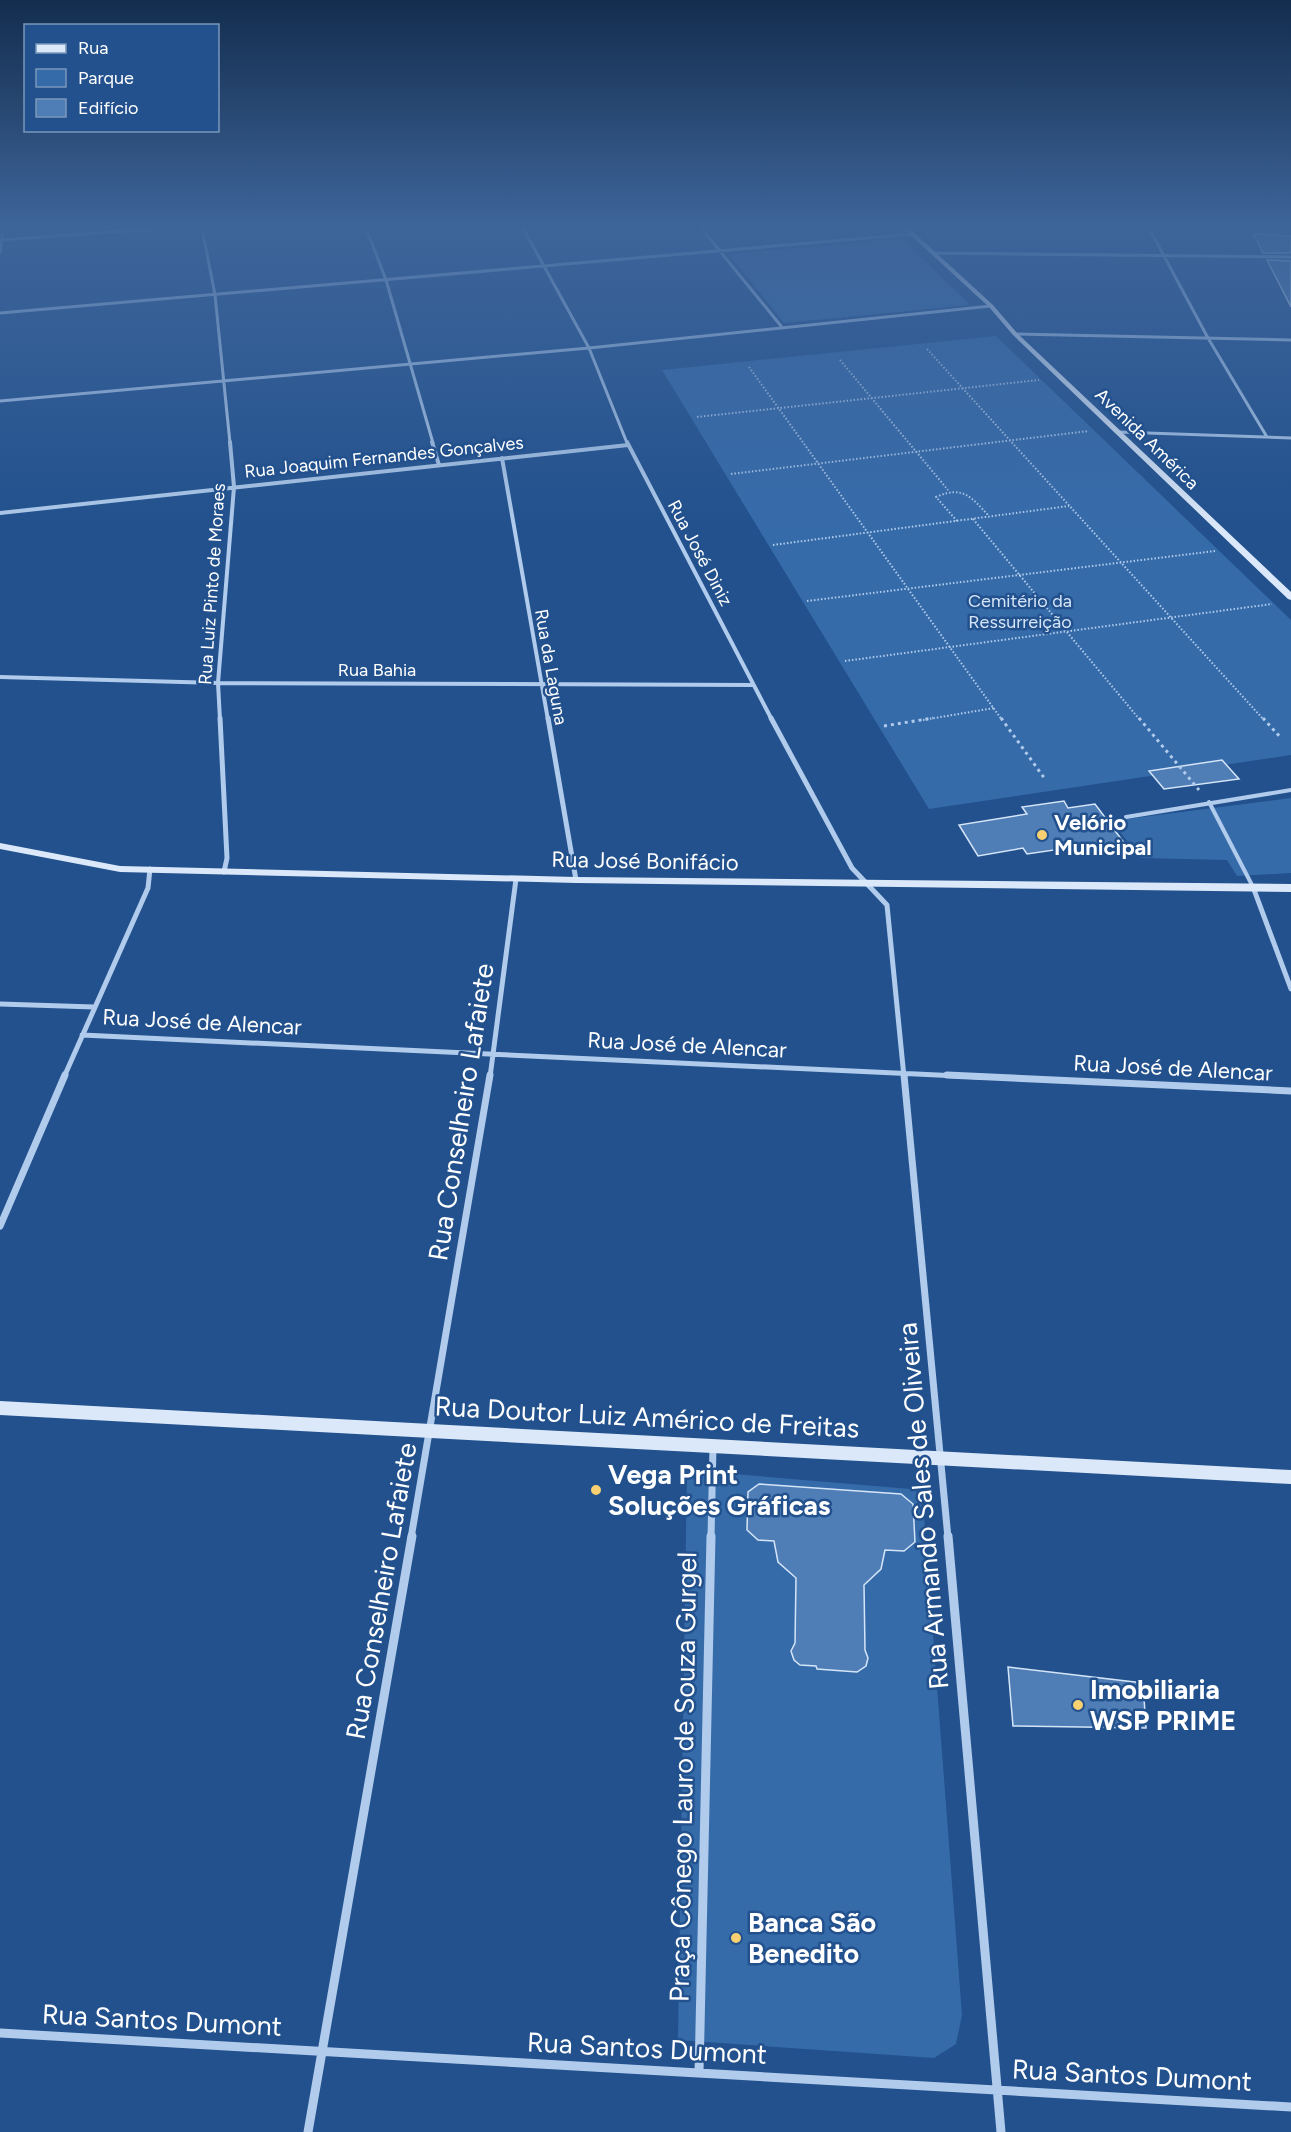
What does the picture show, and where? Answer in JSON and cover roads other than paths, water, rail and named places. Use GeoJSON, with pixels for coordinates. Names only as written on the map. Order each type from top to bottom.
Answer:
{"type":"FeatureCollection","features":[{"type":"Feature","properties":{"kind":"street","name":"Rua Luiz Pinto de Moraes"},"geometry":{"type":"LineString","coordinates":[[219,327],[234,487],[218,683],[227,858],[224,872]]}},
{"type":"Feature","properties":{"kind":"street"},"geometry":{"type":"LineString","coordinates":[[400,327],[439,465]]}},
{"type":"Feature","properties":{"kind":"street","name":"Rua José Diniz"},"geometry":{"type":"LineString","coordinates":[[577,327],[589,348],[628,445],[753,685],[852,868],[866,884]]}},
{"type":"Feature","properties":{"kind":"street"},"geometry":{"type":"LineString","coordinates":[[0,401],[589,348],[768,327]]}},
{"type":"Feature","properties":{"kind":"street","name":"Avenida América"},"geometry":{"type":"LineString","coordinates":[[1009,327],[1291,597]]}},
{"type":"Feature","properties":{"kind":"street"},"geometry":{"type":"LineString","coordinates":[[1203,327],[1267,437]]}},
{"type":"Feature","properties":{"kind":"street"},"geometry":{"type":"LineString","coordinates":[[1015,334],[1291,340]]}},
{"type":"Feature","properties":{"kind":"street"},"geometry":{"type":"LineString","coordinates":[[1118,432],[1291,438]]}},
{"type":"Feature","properties":{"kind":"street","name":"Rua Joaquim Fernandes Gonçalves"},"geometry":{"type":"LineString","coordinates":[[0,513],[628,445]]}},
{"type":"Feature","properties":{"kind":"street","name":"Rua da Laguna"},"geometry":{"type":"LineString","coordinates":[[502,458],[576,880]]}},
{"type":"Feature","properties":{"kind":"street","name":"Rua Bahia"},"geometry":{"type":"LineString","coordinates":[[0,677],[218,683],[753,685]]}},
{"type":"Feature","properties":{"kind":"street","name":"Rua José Bonifácio"},"geometry":{"type":"LineString","coordinates":[[0,846],[120,869],[576,880],[1291,888]]}},
{"type":"Feature","properties":{"kind":"street"},"geometry":{"type":"LineString","coordinates":[[0,1226],[148,888],[150,869]]}},
{"type":"Feature","properties":{"kind":"street","name":"Rua Conselheiro Lafaiete"},"geometry":{"type":"LineString","coordinates":[[308,2132],[494,1054],[516,879]]}},
{"type":"Feature","properties":{"kind":"street","name":"Rua Armando Sales de Oliveira"},"geometry":{"type":"LineString","coordinates":[[866,884],[887,905],[941,1459],[1001,2132]]}},
{"type":"Feature","properties":{"kind":"street"},"geometry":{"type":"LineString","coordinates":[[1253,887],[1291,989]]}},
{"type":"Feature","properties":{"kind":"street"},"geometry":{"type":"LineString","coordinates":[[0,1004],[94,1007]]}},
{"type":"Feature","properties":{"kind":"street","name":"Rua José de Alencar"},"geometry":{"type":"LineString","coordinates":[[82,1035],[1291,1091]]}},
{"type":"Feature","properties":{"kind":"street","name":"Rua Doutor Luiz Américo de Freitas"},"geometry":{"type":"LineString","coordinates":[[0,1408],[1291,1478]]}},
{"type":"Feature","properties":{"kind":"street","name":"Praça Cônego Lauro de Souza Gurgel"},"geometry":{"type":"LineString","coordinates":[[699,2073],[713,1447]]}},
{"type":"Feature","properties":{"kind":"street","name":"Rua Santos Dumont"},"geometry":{"type":"LineString","coordinates":[[0,2033],[1291,2107]]}},
{"type":"Feature","properties":{"kind":"lane"},"geometry":{"type":"LineString","coordinates":[[1126,817],[1291,790]]}},
{"type":"Feature","properties":{"kind":"lane"},"geometry":{"type":"LineString","coordinates":[[1209,802],[1253,887]]}},
{"type":"Feature","properties":{"kind":"place","name":"Velório Municipal"},"geometry":{"type":"Point","coordinates":[1042,835]}},
{"type":"Feature","properties":{"kind":"place","name":"Vega Print Soluções Gráficas"},"geometry":{"type":"Point","coordinates":[596,1490]}},
{"type":"Feature","properties":{"kind":"place","name":"Imobiliaria WSP PRIME"},"geometry":{"type":"Point","coordinates":[1078,1705]}},
{"type":"Feature","properties":{"kind":"place","name":"Banca São Benedito"},"geometry":{"type":"Point","coordinates":[736,1938]}},
{"type":"Feature","properties":{"kind":"park label","name":"Cemitério da Ressurreição"},"geometry":{"type":"Point","coordinates":[1020,611]}}]}
